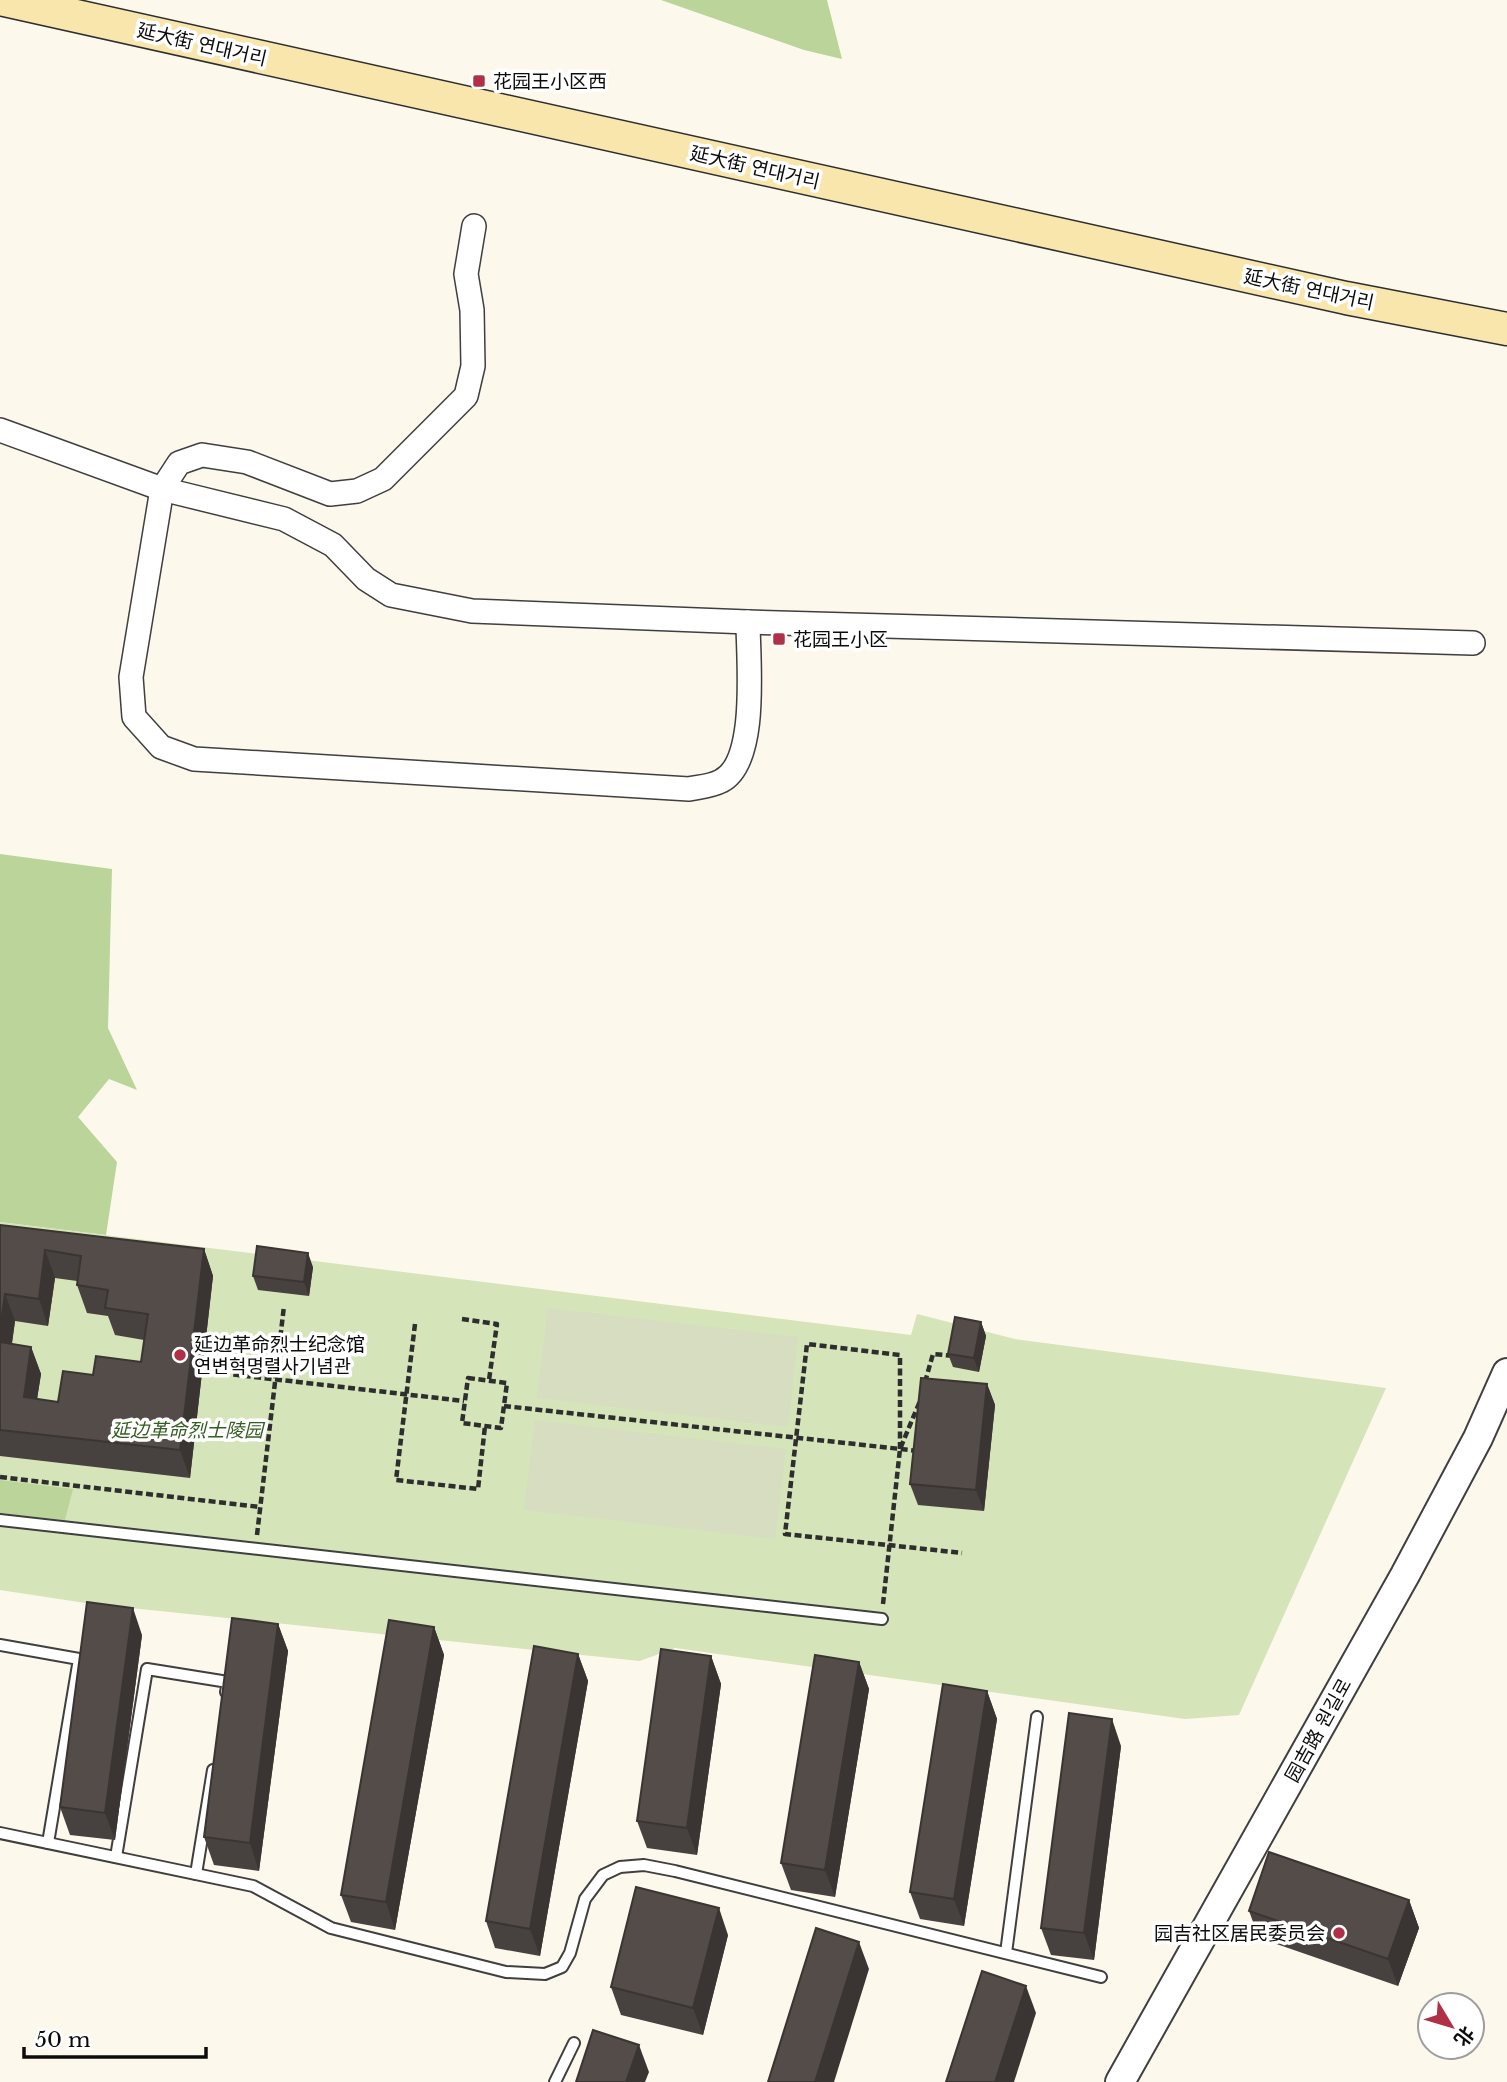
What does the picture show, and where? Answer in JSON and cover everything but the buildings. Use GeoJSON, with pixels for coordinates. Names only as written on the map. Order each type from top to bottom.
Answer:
{"type":"FeatureCollection","features":[{"type":"Feature","properties":{"kind":"main road","name":"延大街 연대거리"},"geometry":{"type":"LineString","coordinates":[[4,0],[1333,295],[1507,330]]}},
{"type":"Feature","properties":{"kind":"street"},"geometry":{"type":"LineString","coordinates":[[474,226],[466,274],[472,310],[473,366],[466,396],[383,479],[357,491],[330,494],[247,462],[202,455],[178,463],[162,489],[131,677],[134,717],[161,747],[194,759],[689,789],[722,781],[739,762],[748,733],[748,622]]}},
{"type":"Feature","properties":{"kind":"street"},"geometry":{"type":"LineString","coordinates":[[0,430],[162,489],[284,519],[333,545],[366,579],[391,595],[471,611],[748,622],[1473,643]]}},
{"type":"Feature","properties":{"kind":"street","name":"园吉路 원길로"},"geometry":{"type":"LineString","coordinates":[[1120,2082],[1405,1575],[1478,1438],[1507,1373]]}},
{"type":"Feature","properties":{"kind":"lane"},"geometry":{"type":"LineString","coordinates":[[0,1520],[882,1619]]}},
{"type":"Feature","properties":{"kind":"lane"},"geometry":{"type":"LineString","coordinates":[[0,1645],[79,1659],[48,1843]]}},
{"type":"Feature","properties":{"kind":"lane"},"geometry":{"type":"LineString","coordinates":[[116,1857],[147,1669],[228,1682],[223,1709]]}},
{"type":"Feature","properties":{"kind":"lane"},"geometry":{"type":"LineString","coordinates":[[1006,1953],[1037,1717]]}},
{"type":"Feature","properties":{"kind":"lane"},"geometry":{"type":"LineString","coordinates":[[196,1874],[214,1764]]}},
{"type":"Feature","properties":{"kind":"lane"},"geometry":{"type":"LineString","coordinates":[[0,1833],[253,1886],[331,1928],[506,1972],[545,1974],[562,1967],[570,1953],[585,1899],[594,1885],[603,1874],[620,1867],[644,1865],[1101,1977]]}},
{"type":"Feature","properties":{"kind":"lane"},"geometry":{"type":"LineString","coordinates":[[555,2082],[574,2043]]}},
{"type":"Feature","properties":{"kind":"path"},"geometry":{"type":"LineString","coordinates":[[255,1549],[284,1306]]}},
{"type":"Feature","properties":{"kind":"path"},"geometry":{"type":"LineString","coordinates":[[462,1319],[497,1324],[489,1380]]}},
{"type":"Feature","properties":{"kind":"path"},"geometry":{"type":"LineString","coordinates":[[415,1324],[396,1480],[478,1489],[485,1426]]}},
{"type":"Feature","properties":{"kind":"path"},"geometry":{"type":"LineString","coordinates":[[882,1619],[889,1545],[900,1450],[900,1355],[807,1344],[785,1534],[889,1545],[961,1553]]}},
{"type":"Feature","properties":{"kind":"path"},"geometry":{"type":"LineString","coordinates":[[923,1388],[933,1354],[955,1356]]}},
{"type":"Feature","properties":{"kind":"path"},"geometry":{"type":"LineString","coordinates":[[202,1371],[464,1401]]}},
{"type":"Feature","properties":{"kind":"path"},"geometry":{"type":"LineString","coordinates":[[468,1378],[489,1380],[507,1383],[501,1428],[462,1423],[468,1378]]}},
{"type":"Feature","properties":{"kind":"path"},"geometry":{"type":"LineString","coordinates":[[900,1450],[920,1400]]}},
{"type":"Feature","properties":{"kind":"path"},"geometry":{"type":"LineString","coordinates":[[504,1406],[923,1452]]}},
{"type":"Feature","properties":{"kind":"path"},"geometry":{"type":"LineString","coordinates":[[0,1476],[260,1507]]}},
{"type":"Feature","properties":{"kind":"green space"},"geometry":{"type":"Polygon","coordinates":[[[661,0],[827,0],[842,59],[804,50],[661,0]]]}},
{"type":"Feature","properties":{"kind":"green space"},"geometry":{"type":"Polygon","coordinates":[[[0,854],[112,869],[108,1028],[137,1090],[109,1079],[78,1117],[117,1162],[106,1235],[0,1222],[0,854]]]}},
{"type":"Feature","properties":{"kind":"green space","name":"延边革命烈士陵园"},"geometry":{"type":"Polygon","coordinates":[[[0,1222],[911,1335],[917,1314],[1015,1339],[1386,1388],[1239,1715],[1185,1719],[675,1648],[640,1661],[92,1604],[0,1590],[0,1222]]]}},
{"type":"Feature","properties":{"kind":"green space"},"geometry":{"type":"Polygon","coordinates":[[[548,1308],[798,1337],[788,1427],[537,1398],[548,1308]]]}},
{"type":"Feature","properties":{"kind":"green space"},"geometry":{"type":"Polygon","coordinates":[[[535,1420],[786,1449],[775,1539],[524,1510],[535,1420]]]}},
{"type":"Feature","properties":{"kind":"green space"},"geometry":{"type":"Polygon","coordinates":[[[0,1480],[73,1489],[65,1520],[0,1513],[0,1480]]]}},
{"type":"Feature","properties":{"kind":"place","name":"花园王小区西"},"geometry":{"type":"Point","coordinates":[479,81]}},
{"type":"Feature","properties":{"kind":"place","name":"花园王小区"},"geometry":{"type":"Point","coordinates":[779,639]}},
{"type":"Feature","properties":{"kind":"place","name":"延边革命烈士纪念馆 연변혁명렬사기념관"},"geometry":{"type":"Point","coordinates":[180,1355]}},
{"type":"Feature","properties":{"kind":"place","name":"园吉社区居民委员会"},"geometry":{"type":"Point","coordinates":[1339,1933]}}]}
